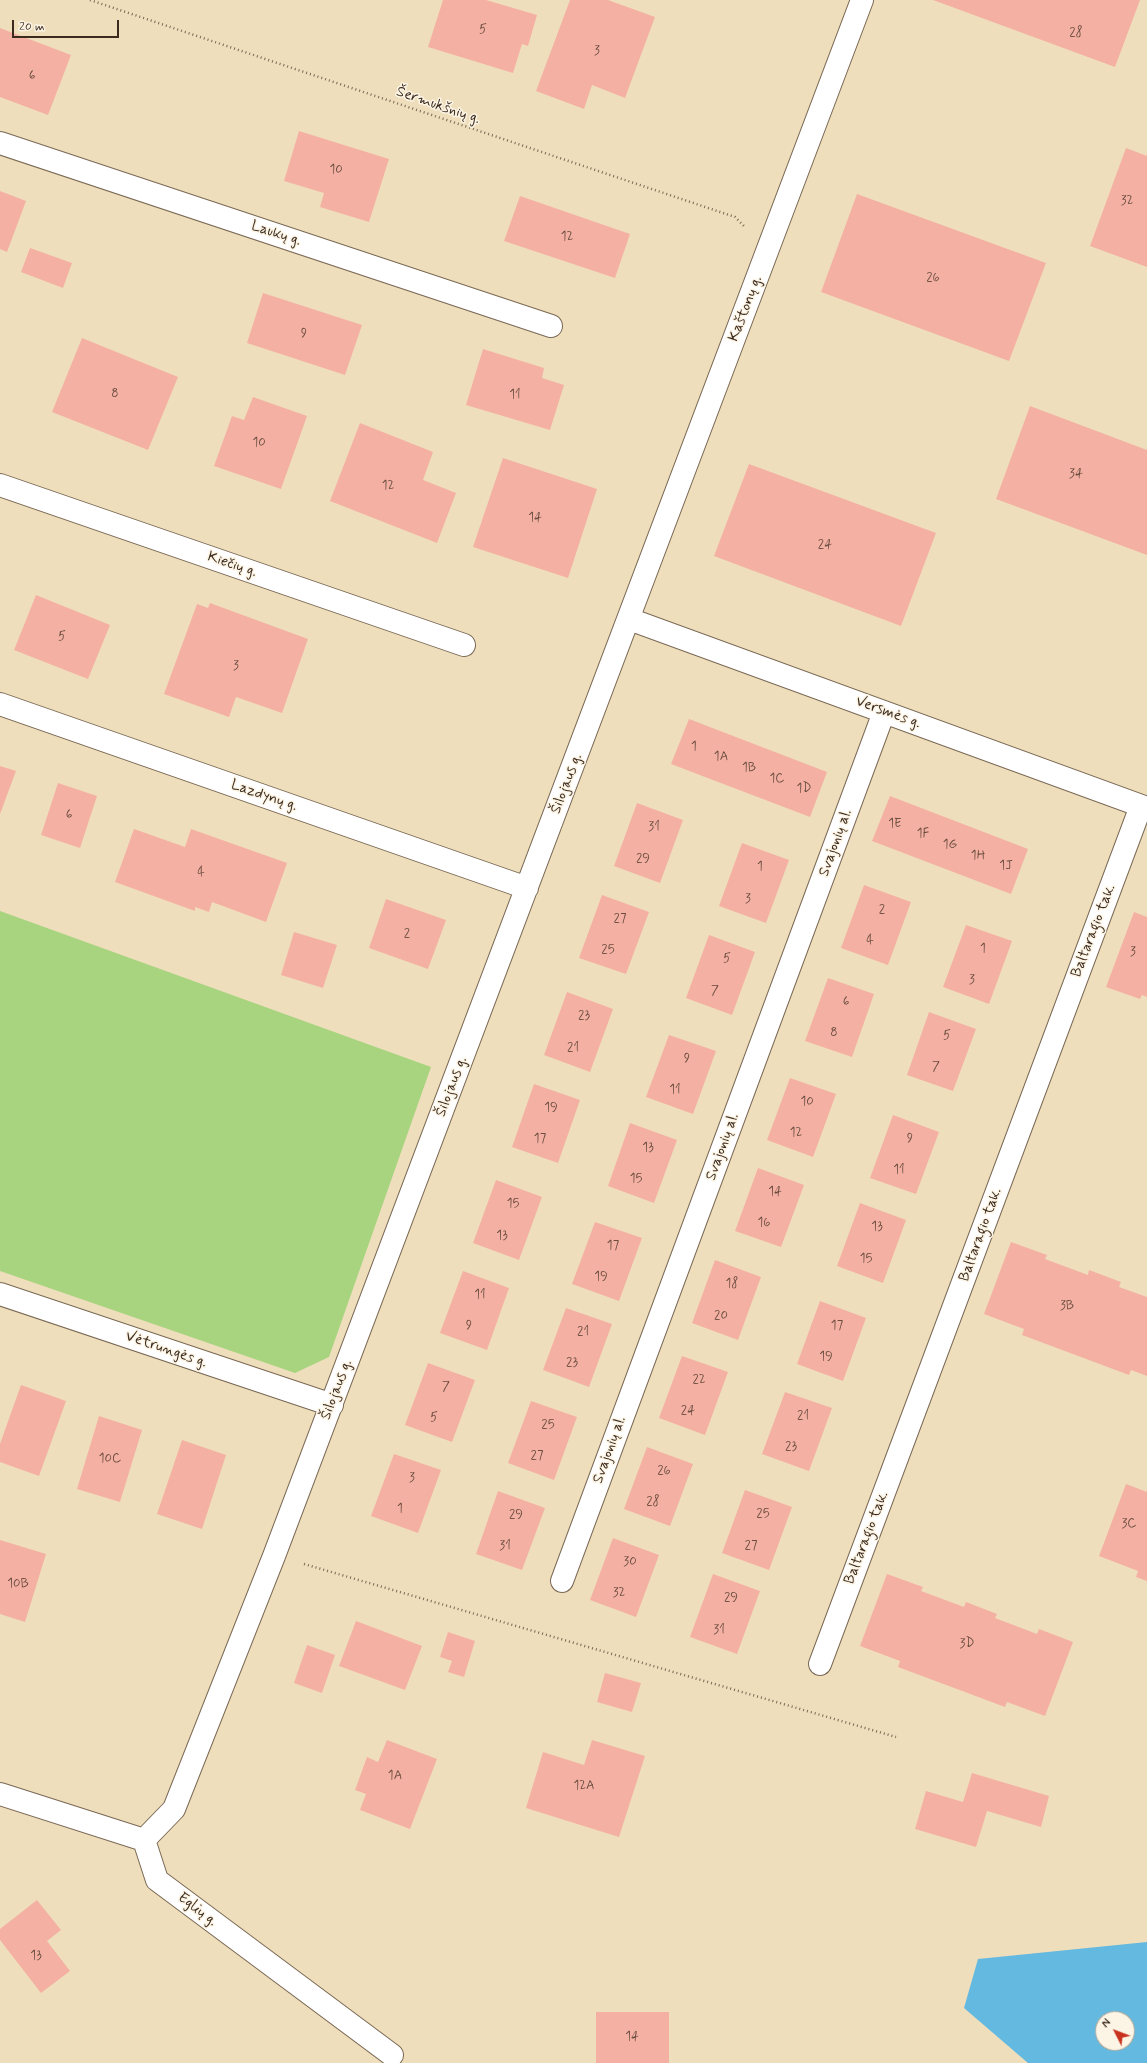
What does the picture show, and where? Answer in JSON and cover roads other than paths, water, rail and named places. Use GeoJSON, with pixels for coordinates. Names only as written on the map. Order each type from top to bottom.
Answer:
{"type":"FeatureCollection","features":[{"type":"Feature","properties":{"kind":"street","name":"Kaštonų g."},"geometry":{"type":"LineString","coordinates":[[629,619],[862,0]]}},
{"type":"Feature","properties":{"kind":"street","name":"Laukų g."},"geometry":{"type":"LineString","coordinates":[[0,142],[551,326]]}},
{"type":"Feature","properties":{"kind":"street","name":"Kiečių g."},"geometry":{"type":"LineString","coordinates":[[0,485],[464,645]]}},
{"type":"Feature","properties":{"kind":"street","name":"Versmės g."},"geometry":{"type":"LineString","coordinates":[[629,619],[1144,807]]}},
{"type":"Feature","properties":{"kind":"street","name":"Šilojaus g."},"geometry":{"type":"LineString","coordinates":[[144,1840],[174,1809],[332,1405],[629,619]]}},
{"type":"Feature","properties":{"kind":"street","name":"Lazdynų g."},"geometry":{"type":"LineString","coordinates":[[0,704],[527,888]]}},
{"type":"Feature","properties":{"kind":"street","name":"Svajonių al."},"geometry":{"type":"LineString","coordinates":[[562,1581],[884,712]]}},
{"type":"Feature","properties":{"kind":"street","name":"Baltaragio tak."},"geometry":{"type":"LineString","coordinates":[[820,1664],[1144,807]]}},
{"type":"Feature","properties":{"kind":"street","name":"Vėtrungės g."},"geometry":{"type":"LineString","coordinates":[[0,1294],[332,1405]]}},
{"type":"Feature","properties":{"kind":"street"},"geometry":{"type":"LineString","coordinates":[[0,1794],[144,1840]]}},
{"type":"Feature","properties":{"kind":"street","name":"Eglių g."},"geometry":{"type":"LineString","coordinates":[[144,1840],[157,1880],[392,2055]]}},
{"type":"Feature","properties":{"kind":"water"},"geometry":{"type":"Polygon","coordinates":[[[1147,1942],[1147,2063],[1028,2063],[964,2008],[978,1959],[1147,1942]]]}}]}
